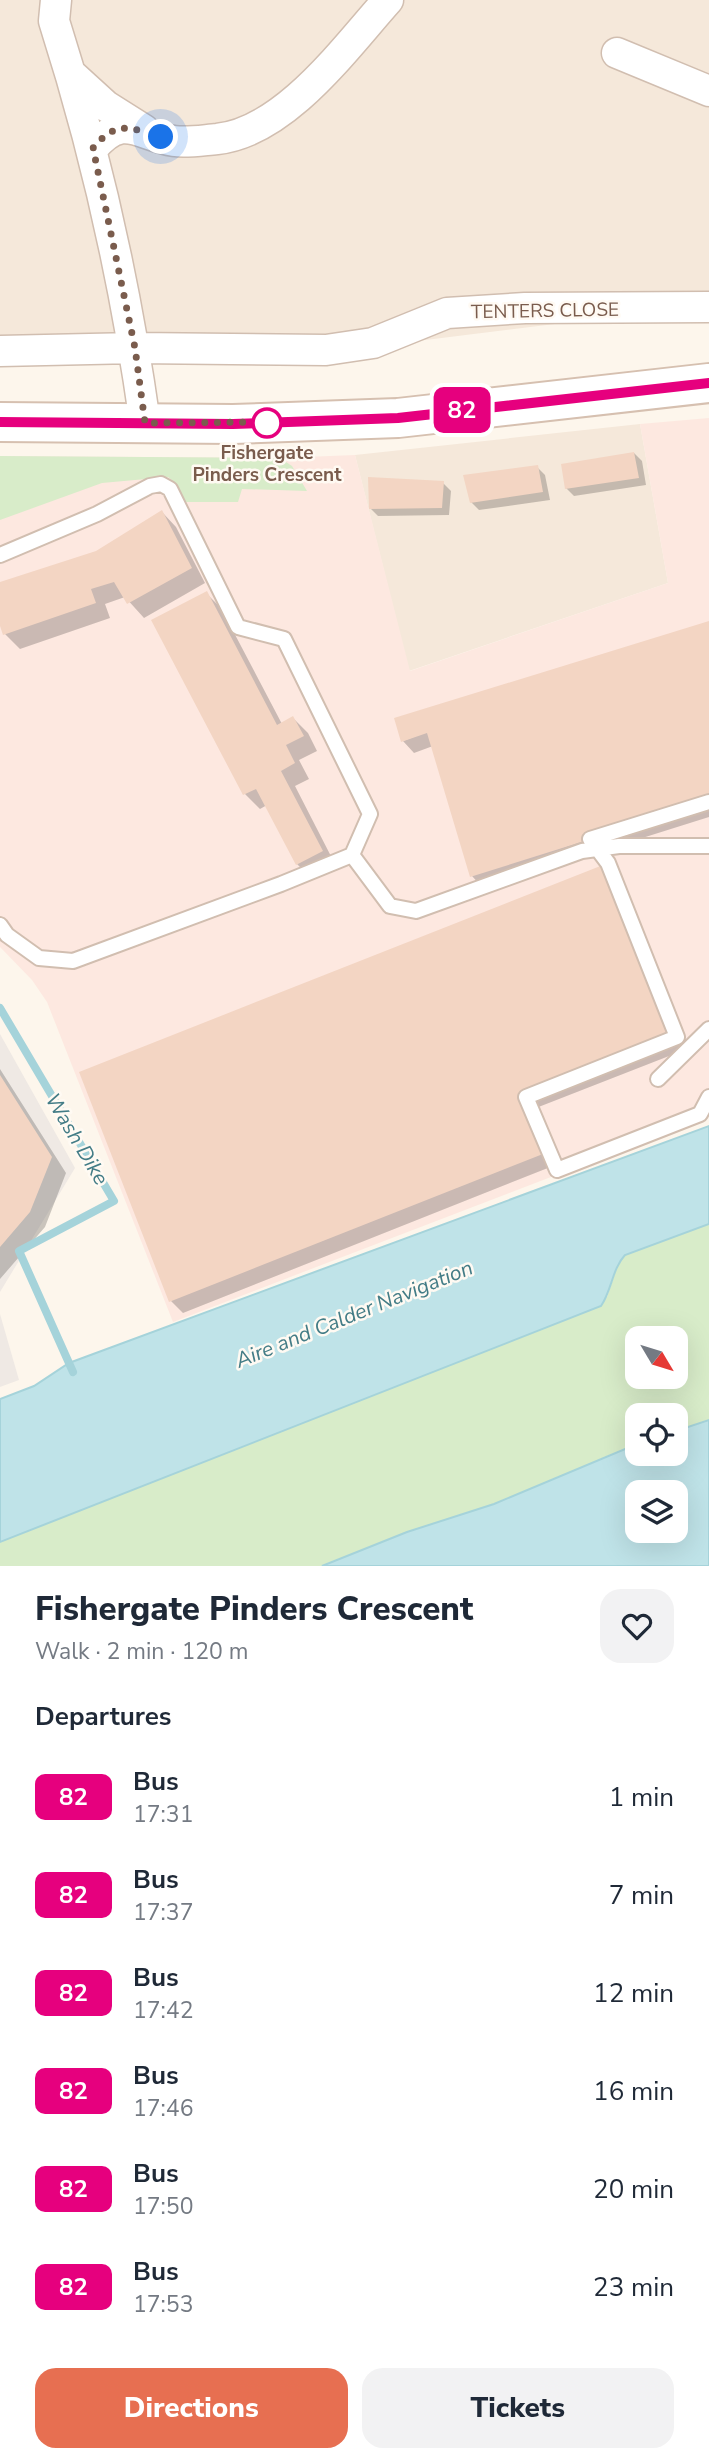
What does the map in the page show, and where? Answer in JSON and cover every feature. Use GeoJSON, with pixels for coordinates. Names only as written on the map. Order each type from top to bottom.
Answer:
{"type":"FeatureCollection","features":[{"type":"Feature","properties":{"kind":"main road"},"geometry":{"type":"LineString","coordinates":[[0,422],[233,424],[398,418],[709,383]]}},
{"type":"Feature","properties":{"kind":"street"},"geometry":{"type":"LineString","coordinates":[[56,0],[54,21],[93,148],[135,348],[145,423]]}},
{"type":"Feature","properties":{"kind":"street"},"geometry":{"type":"LineString","coordinates":[[93,148],[105,134],[124,127],[175,141],[220,139],[261,124],[298,99],[388,0]]}},
{"type":"Feature","properties":{"kind":"street"},"geometry":{"type":"LineString","coordinates":[[617,53],[709,91]]}},
{"type":"Feature","properties":{"kind":"street"},"geometry":{"type":"LineString","coordinates":[[72,75],[106,106],[147,132]]}},
{"type":"Feature","properties":{"kind":"street","name":"TENTERS CLOSE"},"geometry":{"type":"LineString","coordinates":[[0,351],[135,348],[326,351],[373,343],[447,313],[525,307],[709,307]]}},
{"type":"Feature","properties":{"kind":"lane"},"geometry":{"type":"LineString","coordinates":[[0,555],[97,514],[150,486],[161,484],[170,489],[239,627],[284,639],[370,814],[352,855],[73,961],[39,958],[7,935],[0,925]]}},
{"type":"Feature","properties":{"kind":"lane"},"geometry":{"type":"LineString","coordinates":[[709,802],[590,839],[608,863],[677,1037],[526,1097],[556,1170],[700,1114],[709,1097]]}},
{"type":"Feature","properties":{"kind":"lane"},"geometry":{"type":"LineString","coordinates":[[352,855],[390,906],[416,911],[582,851],[620,846],[709,846]]}},
{"type":"Feature","properties":{"kind":"lane"},"geometry":{"type":"LineString","coordinates":[[658,1079],[709,1030]]}},
{"type":"Feature","properties":{"kind":"shaded area"},"geometry":{"type":"Polygon","coordinates":[[[0,0],[709,0],[709,305],[345,350],[0,348],[0,0]]]}},
{"type":"Feature","properties":{"kind":"shaded area"},"geometry":{"type":"Polygon","coordinates":[[[709,418],[709,1105],[702,1119],[173,1322],[47,1002],[32,980],[0,947],[0,456],[280,458],[355,455],[410,671],[668,583],[640,424],[709,418]]]}},
{"type":"Feature","properties":{"kind":"shaded area"},"geometry":{"type":"Polygon","coordinates":[[[640,424],[668,583],[409,671],[355,455],[640,424]]]}},
{"type":"Feature","properties":{"kind":"shaded area"},"geometry":{"type":"Polygon","coordinates":[[[0,1034],[75,1168],[0,1292],[0,1034]]]}},
{"type":"Feature","properties":{"kind":"shaded area"},"geometry":{"type":"Polygon","coordinates":[[[0,1314],[19,1380],[0,1387],[0,1314]]]}},
{"type":"Feature","properties":{"kind":"green space"},"geometry":{"type":"Polygon","coordinates":[[[0,456],[280,458],[292,466],[307,491],[242,489],[238,502],[179,502],[173,481],[168,477],[102,483],[0,520],[0,456]]]}},
{"type":"Feature","properties":{"kind":"green space"},"geometry":{"type":"Polygon","coordinates":[[[709,1224],[709,1420],[688,1427],[688,1403],[625,1403],[625,1449],[499,1502],[407,1532],[322,1566],[0,1566],[0,1540],[607,1297],[619,1261],[625,1255],[709,1224]]]}},
{"type":"Feature","properties":{"kind":"water","name":"Aire and Calder Navigation"},"geometry":{"type":"Polygon","coordinates":[[[709,1126],[709,1224],[625,1255],[617,1267],[601,1306],[0,1542],[0,1399],[34,1386],[69,1363],[709,1126]]]}},
{"type":"Feature","properties":{"kind":"water"},"geometry":{"type":"Polygon","coordinates":[[[709,1420],[709,1566],[322,1566],[407,1532],[494,1504],[625,1449],[625,1466],[688,1466],[688,1427],[709,1420]]]}},
{"type":"Feature","properties":{"kind":"building"},"geometry":{"type":"Polygon","coordinates":[[[634,452],[639,478],[565,489],[561,464],[634,452]]]}},
{"type":"Feature","properties":{"kind":"building"},"geometry":{"type":"Polygon","coordinates":[[[538,465],[543,492],[470,503],[463,475],[538,465]]]}},
{"type":"Feature","properties":{"kind":"building"},"geometry":{"type":"Polygon","coordinates":[[[368,477],[444,481],[442,508],[369,509],[368,477]]]}},
{"type":"Feature","properties":{"kind":"building"},"geometry":{"type":"Polygon","coordinates":[[[162,510],[192,568],[127,604],[114,582],[91,589],[96,603],[3,635],[0,626],[0,582],[96,551],[162,510]]]}},
{"type":"Feature","properties":{"kind":"building"},"geometry":{"type":"Polygon","coordinates":[[[207,591],[277,725],[293,716],[304,736],[286,745],[295,763],[281,771],[323,851],[296,865],[256,789],[243,795],[151,620],[207,591]]]}},
{"type":"Feature","properties":{"kind":"building"},"geometry":{"type":"Polygon","coordinates":[[[709,621],[709,802],[470,877],[427,733],[401,742],[394,718],[709,621]]]}},
{"type":"Feature","properties":{"kind":"building"},"geometry":{"type":"Polygon","coordinates":[[[608,863],[677,1037],[526,1097],[548,1152],[169,1302],[79,1072],[608,863]]]}},
{"type":"Feature","properties":{"kind":"building"},"geometry":{"type":"Polygon","coordinates":[[[0,1075],[52,1157],[30,1212],[0,1247],[0,1075]]]}},
{"type":"Feature","properties":{"kind":"waterway","name":"Wash Dike"},"geometry":{"type":"LineString","coordinates":[[0,1008],[114,1201],[19,1251],[73,1372]]}},
{"type":"Feature","properties":{"kind":"bus line","name":"82"},"geometry":{"type":"LineString","coordinates":[[0,422],[233,424],[398,418],[689,383],[709,383]]}},
{"type":"Feature","properties":{"kind":"place","name":"Fishergate Pinders Crescent"},"geometry":{"type":"Point","coordinates":[267,423]}},
{"type":"Feature","properties":{"kind":"route"},"geometry":{"type":"LineString","coordinates":[[161,137],[124,127],[105,134],[93,148],[135,348],[145,423],[275,422],[267,423]]}}]}
